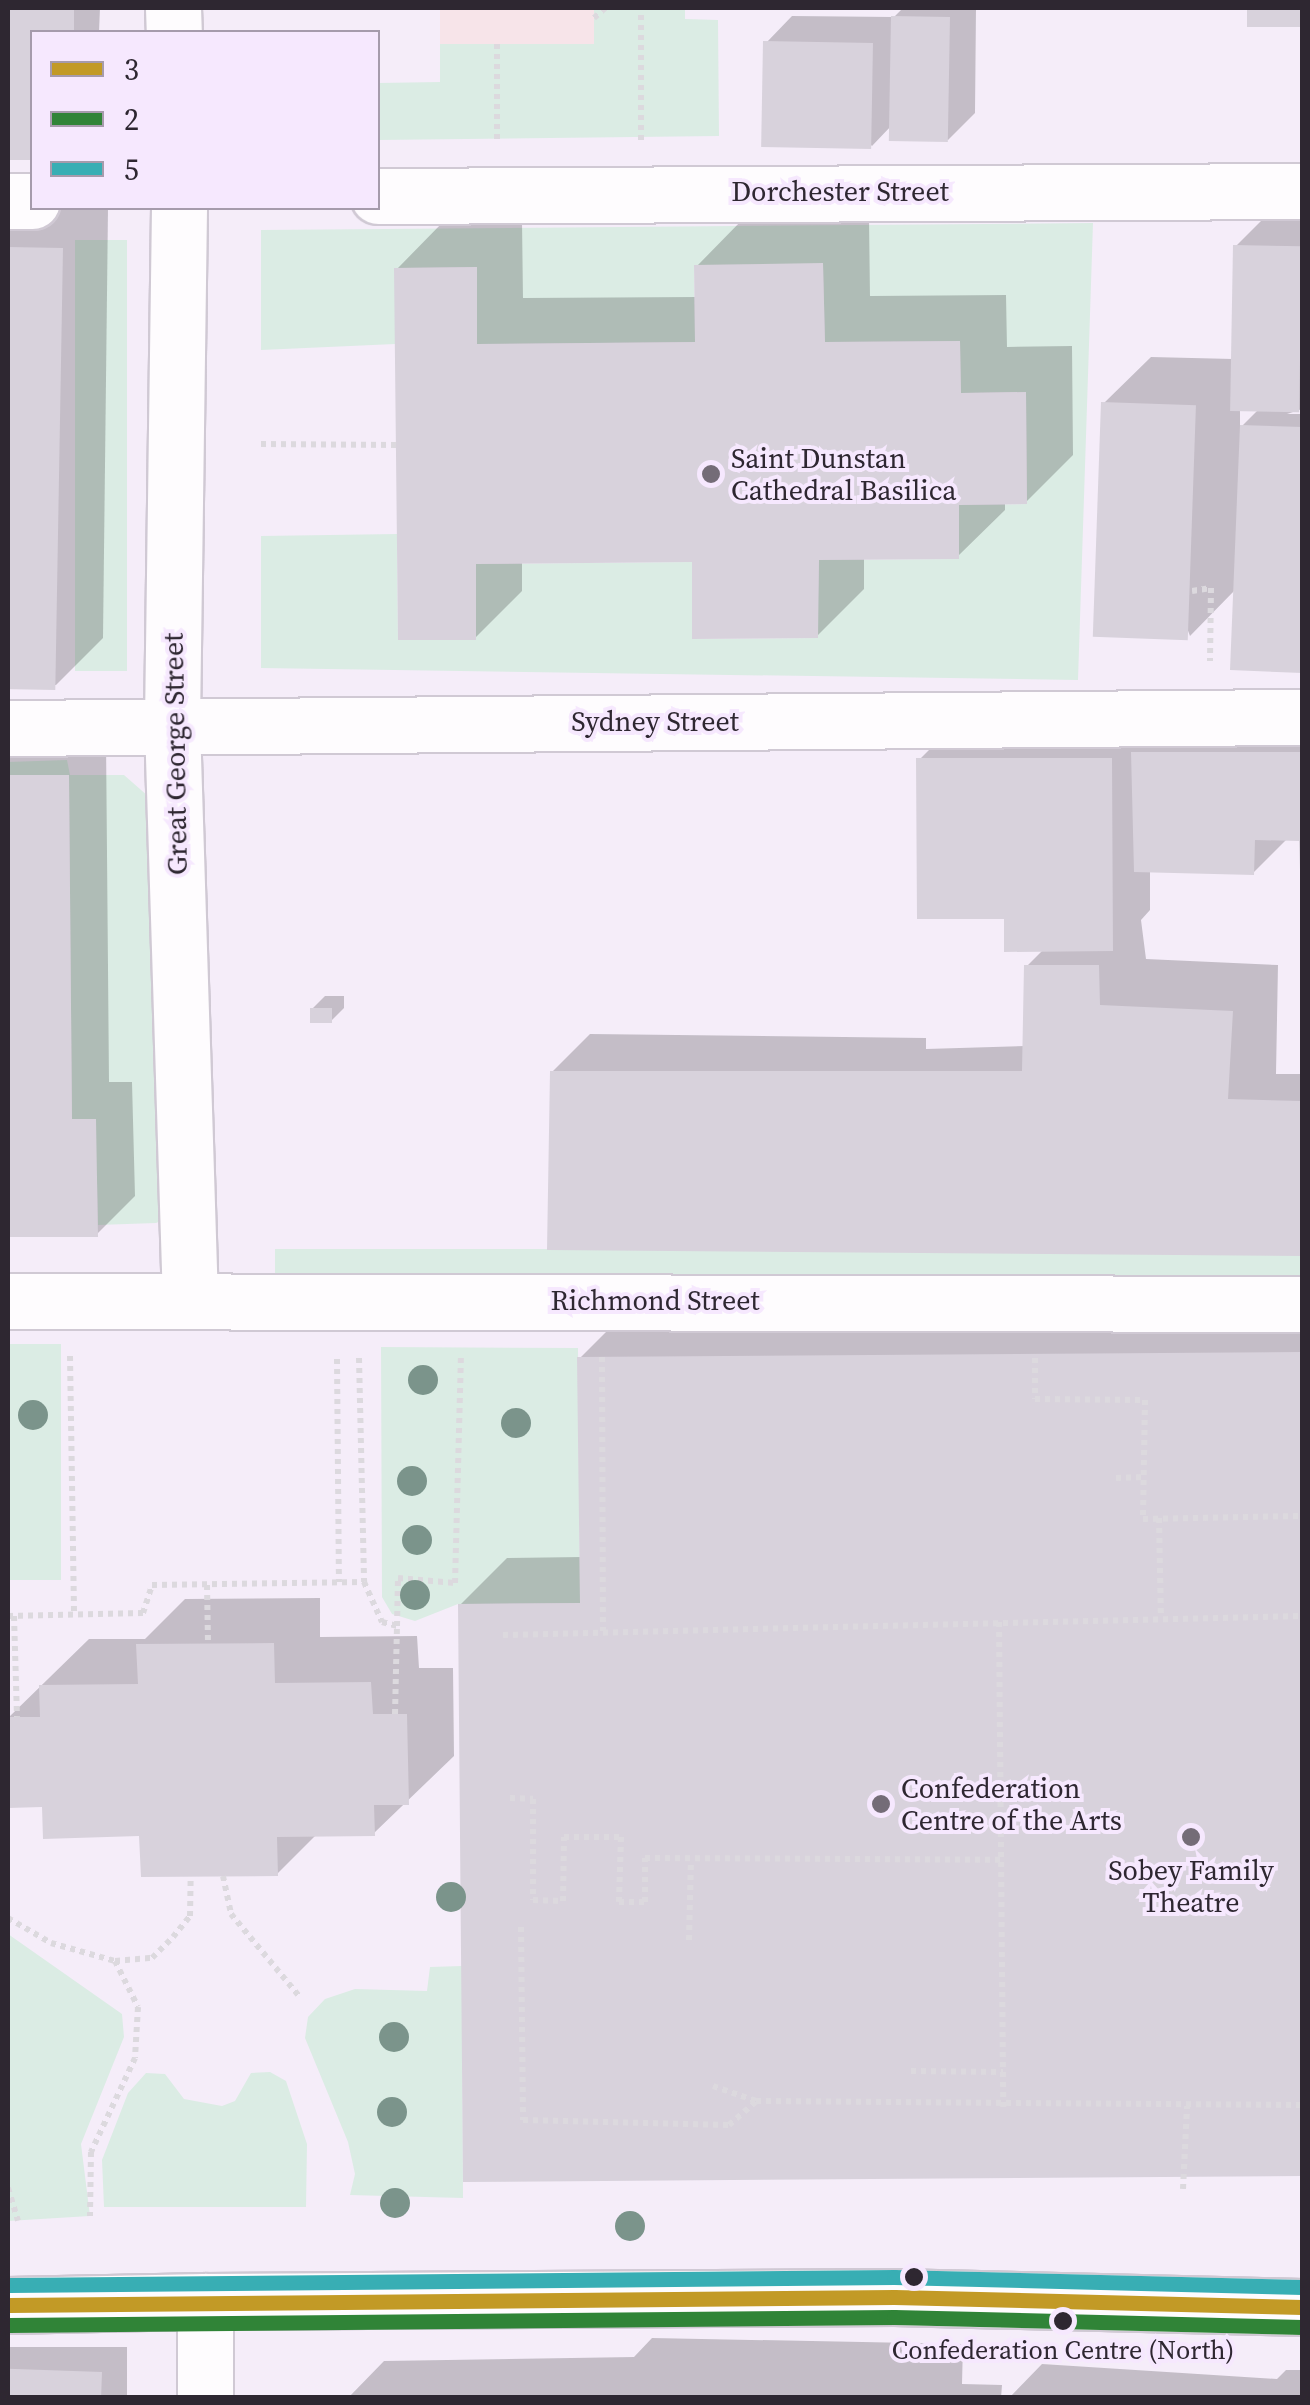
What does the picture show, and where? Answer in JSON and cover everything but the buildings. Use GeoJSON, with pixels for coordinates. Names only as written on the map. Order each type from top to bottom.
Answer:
{"type":"FeatureCollection","features":[{"type":"Feature","properties":{"kind":"street","name":"Dorchester Street"},"geometry":{"type":"LineString","coordinates":[[380,196],[1302,191]]}},
{"type":"Feature","properties":{"kind":"street","name":"Great George Street"},"geometry":{"type":"LineString","coordinates":[[179,210],[172,725],[190,1300]]}},
{"type":"Feature","properties":{"kind":"street","name":"Sydney Street"},"geometry":{"type":"LineString","coordinates":[[8,728],[1302,717]]}},
{"type":"Feature","properties":{"kind":"street","name":"Richmond Street"},"geometry":{"type":"LineString","coordinates":[[8,1301],[1302,1304]]}},
{"type":"Feature","properties":{"kind":"street"},"geometry":{"type":"LineString","coordinates":[[8,2305],[205,2300],[894,2297],[1302,2307]]}},
{"type":"Feature","properties":{"kind":"street"},"geometry":{"type":"LineString","coordinates":[[205,2300],[205,2398]]}},
{"type":"Feature","properties":{"kind":"path"},"geometry":{"type":"LineString","coordinates":[[594,18],[606,8]]}},
{"type":"Feature","properties":{"kind":"path"},"geometry":{"type":"LineString","coordinates":[[640,162],[641,8]]}},
{"type":"Feature","properties":{"kind":"path"},"geometry":{"type":"LineString","coordinates":[[496,44],[497,162]]}},
{"type":"Feature","properties":{"kind":"path"},"geometry":{"type":"LineString","coordinates":[[261,444],[396,444]]}},
{"type":"Feature","properties":{"kind":"path"},"geometry":{"type":"LineString","coordinates":[[1192,591],[1211,588],[1209,683]]}},
{"type":"Feature","properties":{"kind":"path"},"geometry":{"type":"LineString","coordinates":[[69,1301],[74,1614]]}},
{"type":"Feature","properties":{"kind":"path"},"geometry":{"type":"LineString","coordinates":[[358,1338],[364,1582],[382,1622],[397,1626]]}},
{"type":"Feature","properties":{"kind":"path"},"geometry":{"type":"LineString","coordinates":[[395,1714],[398,1578],[455,1583],[461,1338]]}},
{"type":"Feature","properties":{"kind":"path"},"geometry":{"type":"LineString","coordinates":[[602,1338],[603,1631]]}},
{"type":"Feature","properties":{"kind":"path"},"geometry":{"type":"LineString","coordinates":[[336,1339],[339,1582]]}},
{"type":"Feature","properties":{"kind":"path"},"geometry":{"type":"LineString","coordinates":[[1035,1352],[1035,1399],[1145,1400],[1143,1518],[1302,1516]]}},
{"type":"Feature","properties":{"kind":"path"},"geometry":{"type":"LineString","coordinates":[[1116,1478],[1144,1477]]}},
{"type":"Feature","properties":{"kind":"path"},"geometry":{"type":"LineString","coordinates":[[1159,1518],[1161,1618]]}},
{"type":"Feature","properties":{"kind":"path"},"geometry":{"type":"LineString","coordinates":[[18,1717],[11,1616],[143,1613],[152,1584],[364,1582]]}},
{"type":"Feature","properties":{"kind":"path"},"geometry":{"type":"LineString","coordinates":[[207,1584],[208,1644]]}},
{"type":"Feature","properties":{"kind":"path"},"geometry":{"type":"LineString","coordinates":[[502,1635],[1302,1616]]}},
{"type":"Feature","properties":{"kind":"path"},"geometry":{"type":"LineString","coordinates":[[998,1622],[1003,2106]]}},
{"type":"Feature","properties":{"kind":"path"},"geometry":{"type":"LineString","coordinates":[[510,1798],[533,1798],[533,1900],[563,1901],[564,1837],[621,1837],[619,1902],[645,1902],[646,1858],[1002,1860]]}},
{"type":"Feature","properties":{"kind":"path"},"geometry":{"type":"LineString","coordinates":[[689,1940],[691,1860]]}},
{"type":"Feature","properties":{"kind":"path"},"geometry":{"type":"LineString","coordinates":[[8,1918],[52,1943],[115,1961],[152,1958],[190,1916],[192,1876]]}},
{"type":"Feature","properties":{"kind":"path"},"geometry":{"type":"LineString","coordinates":[[223,1876],[232,1914],[300,1996]]}},
{"type":"Feature","properties":{"kind":"path"},"geometry":{"type":"LineString","coordinates":[[522,1927],[523,2120],[729,2125],[756,2102]]}},
{"type":"Feature","properties":{"kind":"path"},"geometry":{"type":"LineString","coordinates":[[90,2216],[92,2152],[135,2058],[138,2007],[115,1961]]}},
{"type":"Feature","properties":{"kind":"path"},"geometry":{"type":"LineString","coordinates":[[911,2071],[1003,2072]]}},
{"type":"Feature","properties":{"kind":"path"},"geometry":{"type":"LineString","coordinates":[[713,2086],[756,2102],[1302,2105]]}},
{"type":"Feature","properties":{"kind":"path"},"geometry":{"type":"LineString","coordinates":[[1183,2189],[1187,2106]]}},
{"type":"Feature","properties":{"kind":"path"},"geometry":{"type":"LineString","coordinates":[[8,2188],[18,2221]]}},
{"type":"Feature","properties":{"kind":"shaded area"},"geometry":{"type":"Polygon","coordinates":[[[440,8],[594,8],[594,44],[440,44],[440,8]]]}},
{"type":"Feature","properties":{"kind":"shaded area"},"geometry":{"type":"Polygon","coordinates":[[[594,8],[685,8],[685,19],[718,20],[719,136],[380,140],[380,83],[440,82],[440,44],[594,44],[594,8]]]}},
{"type":"Feature","properties":{"kind":"shaded area"},"geometry":{"type":"Polygon","coordinates":[[[1093,223],[1078,680],[261,668],[261,536],[397,534],[398,640],[476,640],[476,564],[692,562],[692,639],[817,638],[819,560],[959,559],[959,505],[1027,504],[1026,392],[961,393],[960,341],[825,342],[823,264],[694,265],[695,342],[477,344],[476,267],[395,268],[395,344],[261,350],[261,230],[1093,223]]]}},
{"type":"Feature","properties":{"kind":"shaded area"},"geometry":{"type":"Polygon","coordinates":[[[75,240],[127,240],[127,671],[75,671],[75,240]]]}},
{"type":"Feature","properties":{"kind":"shaded area"},"geometry":{"type":"Polygon","coordinates":[[[67,760],[70,775],[124,775],[157,804],[163,1220],[156,1223],[98,1225],[97,1182],[72,1119],[69,775],[8,775],[8,762],[67,760]]]}},
{"type":"Feature","properties":{"kind":"shaded area"},"geometry":{"type":"Polygon","coordinates":[[[275,1249],[1302,1249],[1302,1276],[275,1276],[275,1249]]]}},
{"type":"Feature","properties":{"kind":"shaded area"},"geometry":{"type":"Polygon","coordinates":[[[8,1344],[61,1344],[61,1580],[8,1580],[8,1344]]]}},
{"type":"Feature","properties":{"kind":"shaded area"},"geometry":{"type":"Polygon","coordinates":[[[381,1347],[578,1348],[580,1603],[458,1604],[415,1621],[392,1614],[382,1597],[381,1347]]]}},
{"type":"Feature","properties":{"kind":"shaded area"},"geometry":{"type":"Polygon","coordinates":[[[8,1934],[122,2014],[124,2037],[81,2144],[90,2216],[8,2221],[8,1934]]]}},
{"type":"Feature","properties":{"kind":"shaded area"},"geometry":{"type":"Polygon","coordinates":[[[462,1966],[463,2198],[350,2195],[355,2174],[348,2142],[305,2038],[308,2017],[325,1999],[355,1989],[427,1991],[430,1967],[462,1966]]]}},
{"type":"Feature","properties":{"kind":"shaded area"},"geometry":{"type":"Polygon","coordinates":[[[270,2072],[286,2081],[307,2144],[306,2207],[104,2207],[102,2160],[128,2093],[146,2073],[165,2074],[184,2099],[222,2106],[235,2101],[251,2073],[270,2072]]]}},
{"type":"Feature","properties":{"kind":"transit line","name":"5"},"geometry":{"type":"LineString","coordinates":[[8,2285],[894,2277],[1302,2287]]}},
{"type":"Feature","properties":{"kind":"transit line","name":"3"},"geometry":{"type":"LineString","coordinates":[[8,2305],[894,2297],[1302,2307]]}},
{"type":"Feature","properties":{"kind":"transit line","name":"2"},"geometry":{"type":"LineString","coordinates":[[8,2325],[894,2317],[1302,2327]]}},
{"type":"Feature","properties":{"kind":"place","name":"Saint Dunstan Cathedral Basilica"},"geometry":{"type":"Point","coordinates":[711,474]}},
{"type":"Feature","properties":{"kind":"place","name":"Confederation Centre of the Arts"},"geometry":{"type":"Point","coordinates":[881,1804]}},
{"type":"Feature","properties":{"kind":"place","name":"Sobey Family Theatre"},"geometry":{"type":"Point","coordinates":[1191,1837]}},
{"type":"Feature","properties":{"kind":"place","name":"Confederation Centre (North)"},"geometry":{"type":"Point","coordinates":[1063,2321]}}]}
